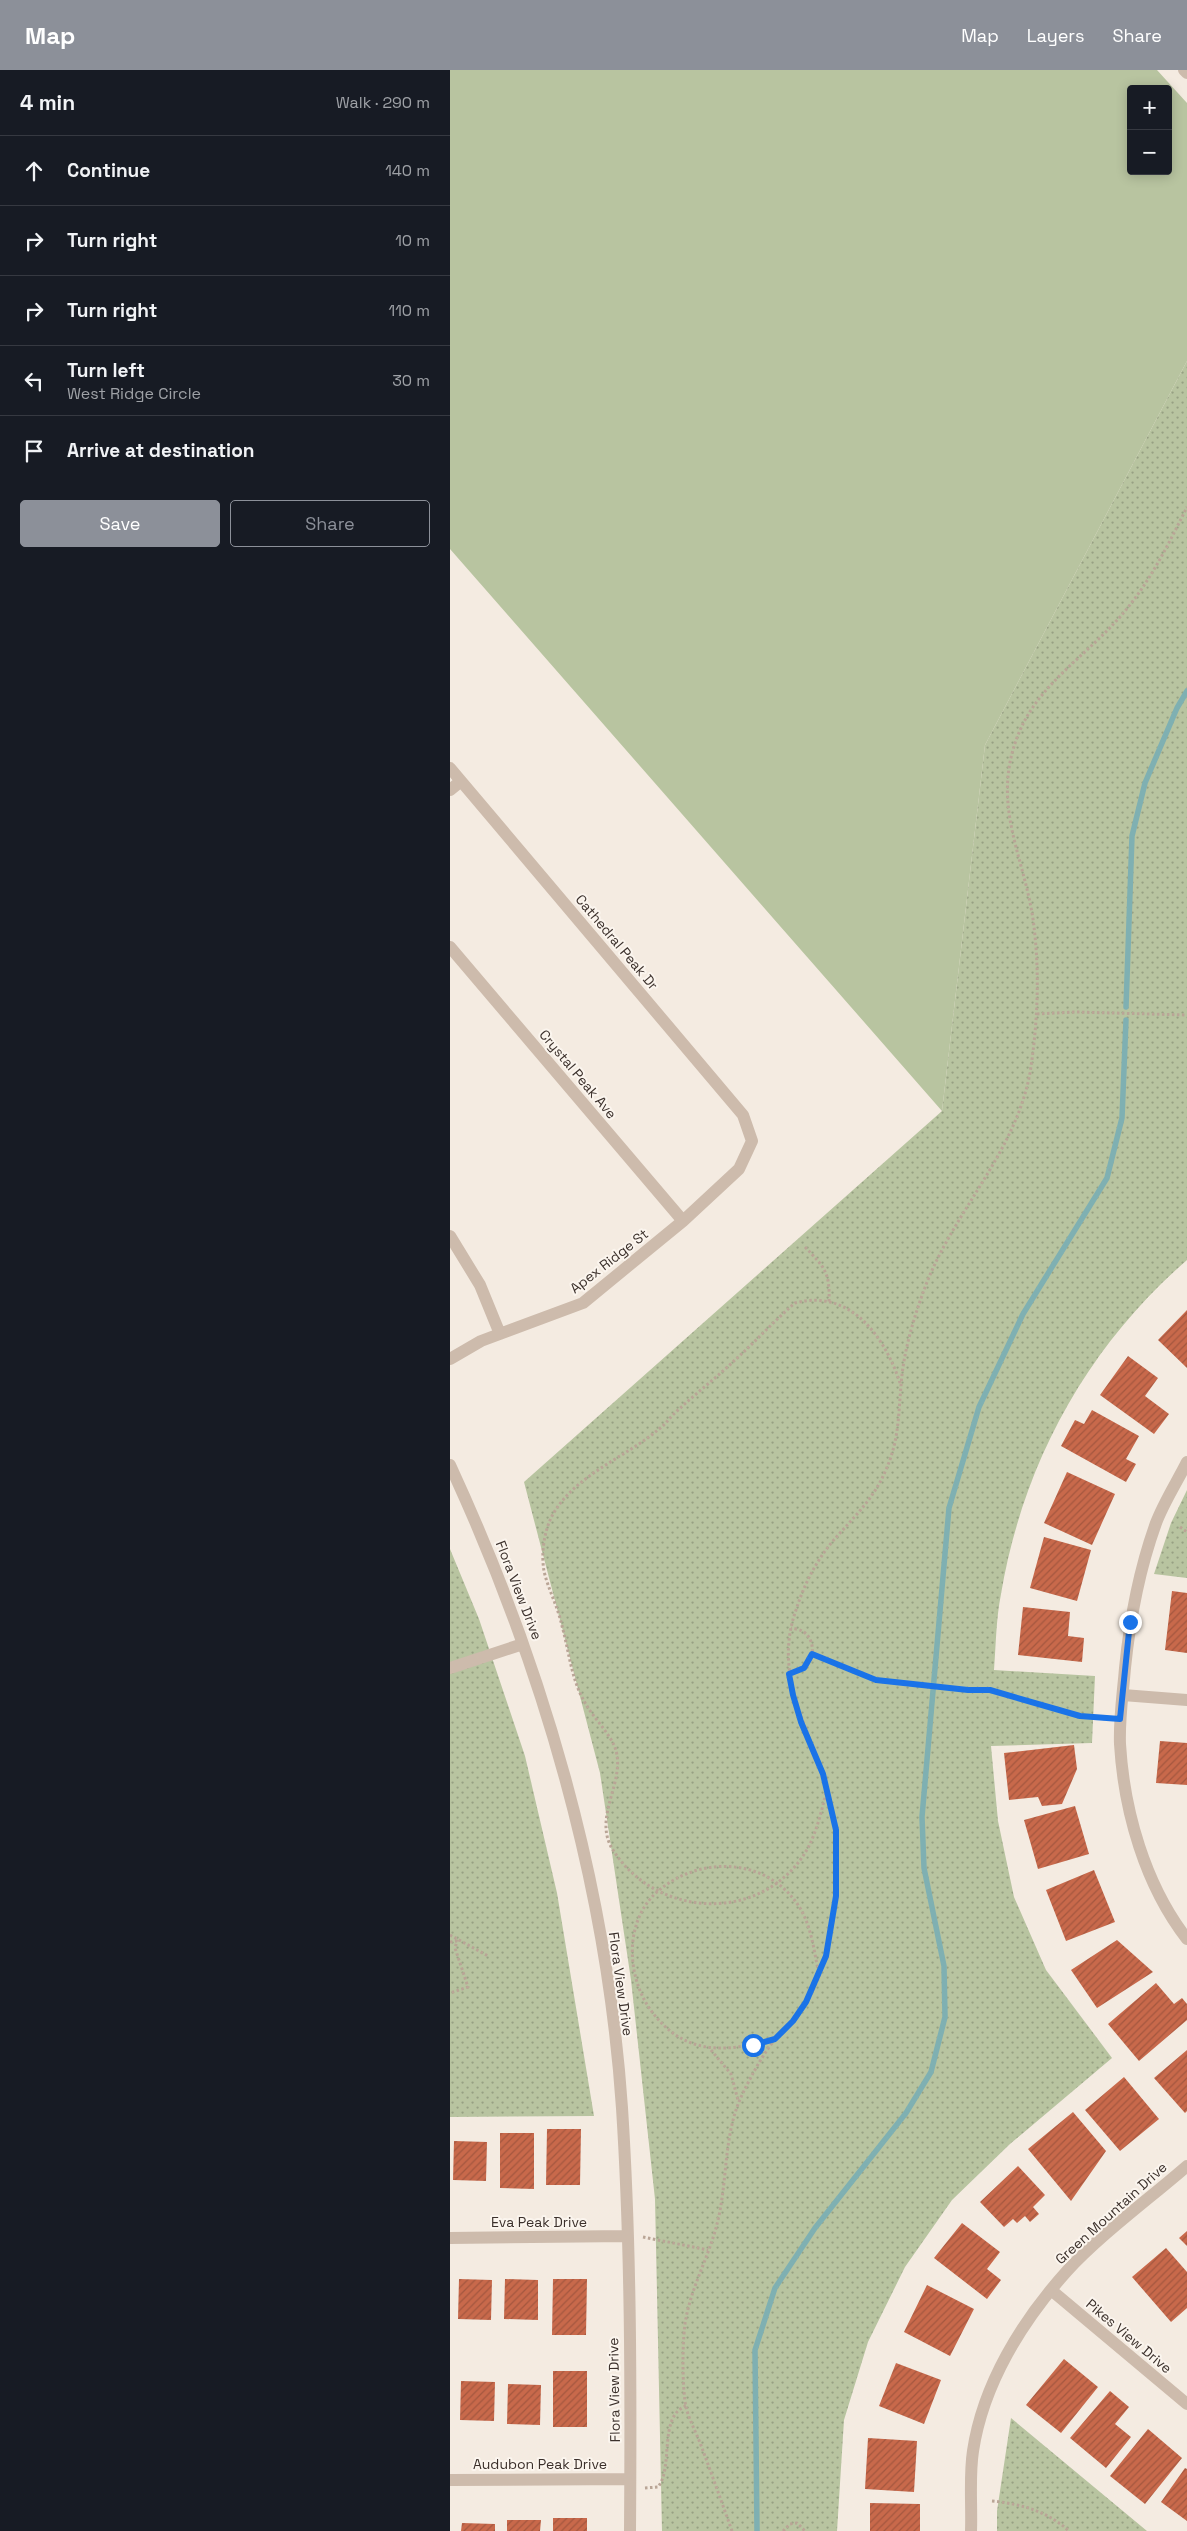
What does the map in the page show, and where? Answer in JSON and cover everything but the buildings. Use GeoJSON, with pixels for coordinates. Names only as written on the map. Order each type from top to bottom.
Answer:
{"type":"FeatureCollection","features":[{"type":"Feature","properties":{"kind":"street"},"geometry":{"type":"LineString","coordinates":[[1184,70],[1187,73]]}},
{"type":"Feature","properties":{"kind":"street","name":"Cathedral Peak Dr"},"geometry":{"type":"LineString","coordinates":[[450,768],[744,1114],[752,1141]]}},
{"type":"Feature","properties":{"kind":"street"},"geometry":{"type":"LineString","coordinates":[[450,790],[461,781]]}},
{"type":"Feature","properties":{"kind":"street","name":"Crystal Peak Ave"},"geometry":{"type":"LineString","coordinates":[[450,947],[683,1221]]}},
{"type":"Feature","properties":{"kind":"street","name":"Apex Ridge St"},"geometry":{"type":"LineString","coordinates":[[450,1359],[481,1341],[583,1303],[683,1221],[739,1169],[752,1141]]}},
{"type":"Feature","properties":{"kind":"street"},"geometry":{"type":"LineString","coordinates":[[450,1236],[480,1285],[500,1334]]}},
{"type":"Feature","properties":{"kind":"street"},"geometry":{"type":"LineString","coordinates":[[1187,1462],[1157,1521],[1140,1571],[1130,1622],[1120,1719],[1124,1774],[1138,1843],[1156,1888],[1187,1939]]}},
{"type":"Feature","properties":{"kind":"street","name":"Flora View Drive"},"geometry":{"type":"LineString","coordinates":[[450,1465],[482,1535],[523,1644],[561,1762],[580,1836],[594,1904],[611,2010],[622,2107],[627,2236],[630,2531]]}},
{"type":"Feature","properties":{"kind":"street"},"geometry":{"type":"LineString","coordinates":[[450,1668],[523,1644]]}},
{"type":"Feature","properties":{"kind":"street"},"geometry":{"type":"LineString","coordinates":[[1123,1695],[1187,1700]]}},
{"type":"Feature","properties":{"kind":"street","name":"Green Mountain Drive"},"geometry":{"type":"LineString","coordinates":[[971,2531],[973,2452],[985,2405],[1003,2362],[1024,2324],[1051,2290],[1086,2253],[1187,2166]]}},
{"type":"Feature","properties":{"kind":"street","name":"Eva Peak Drive"},"geometry":{"type":"LineString","coordinates":[[450,2238],[627,2236]]}},
{"type":"Feature","properties":{"kind":"street","name":"Pikes View Drive"},"geometry":{"type":"LineString","coordinates":[[1051,2290],[1187,2404]]}},
{"type":"Feature","properties":{"kind":"street","name":"Audubon Peak Drive"},"geometry":{"type":"LineString","coordinates":[[450,2480],[630,2485]]}},
{"type":"Feature","properties":{"kind":"path"},"geometry":{"type":"LineString","coordinates":[[732,2531],[686,2406],[684,2330],[686,2316],[717,2224],[727,2148],[738,2101],[775,2039],[793,2021],[806,2002],[819,1974],[826,1956],[832,1926],[838,1865],[836,1830],[823,1774],[793,1695],[789,1674],[791,1628],[808,1576],[829,1545],[864,1508],[884,1474],[897,1435],[901,1410],[901,1386],[907,1349],[924,1290],[943,1246],[996,1163],[1022,1105],[1029,1074],[1037,1014],[1036,948],[1032,915],[1008,818],[1007,789],[1016,739],[1026,717],[1045,690],[1124,612],[1148,580],[1187,507]]}},
{"type":"Feature","properties":{"kind":"path"},"geometry":{"type":"LineString","coordinates":[[1037,1014],[1075,1012],[1187,1016]]}},
{"type":"Feature","properties":{"kind":"path"},"geometry":{"type":"LineString","coordinates":[[805,1247],[823,1266],[830,1281],[829,1302]]}},
{"type":"Feature","properties":{"kind":"path"},"geometry":{"type":"LineString","coordinates":[[827,1792],[817,1828],[805,1853],[777,1883],[756,1894],[733,1902],[713,1904],[678,1900],[657,1892],[625,1866],[611,1848],[607,1837],[607,1809],[617,1763],[615,1748],[583,1699],[571,1669],[562,1626],[544,1570],[544,1542],[550,1520],[562,1500],[580,1485],[658,1430],[794,1303],[811,1299],[829,1302],[849,1310],[868,1324],[883,1343],[893,1362],[901,1386]]}},
{"type":"Feature","properties":{"kind":"path"},"geometry":{"type":"LineString","coordinates":[[1180,1526],[1187,1532]]}},
{"type":"Feature","properties":{"kind":"path"},"geometry":{"type":"LineString","coordinates":[[789,1674],[804,1668],[812,1654],[812,1641],[808,1635],[802,1630],[791,1628]]}},
{"type":"Feature","properties":{"kind":"path"},"geometry":{"type":"LineString","coordinates":[[812,1654],[876,1680],[898,1684],[990,1690],[1080,1716],[1120,1719]]}},
{"type":"Feature","properties":{"kind":"path"},"geometry":{"type":"LineString","coordinates":[[775,2039],[734,2049],[711,2049],[677,2036],[661,2023],[650,2011],[637,1987],[633,1958],[635,1936],[644,1909],[657,1892],[689,1872],[707,1867],[728,1865],[746,1868],[765,1876],[789,1893],[809,1928],[819,1974]]}},
{"type":"Feature","properties":{"kind":"path"},"geometry":{"type":"LineString","coordinates":[[450,1935],[457,1941],[488,1956]]}},
{"type":"Feature","properties":{"kind":"path"},"geometry":{"type":"LineString","coordinates":[[450,1942],[457,1941]]}},
{"type":"Feature","properties":{"kind":"path"},"geometry":{"type":"LineString","coordinates":[[450,1992],[468,1987],[455,1948],[457,1941]]}},
{"type":"Feature","properties":{"kind":"path"},"geometry":{"type":"LineString","coordinates":[[711,2049],[730,2074],[738,2101]]}},
{"type":"Feature","properties":{"kind":"path"},"geometry":{"type":"LineString","coordinates":[[627,2236],[651,2237],[708,2250]]}},
{"type":"Feature","properties":{"kind":"path"},"geometry":{"type":"LineString","coordinates":[[630,2485],[658,2487],[665,2479],[672,2420],[679,2408],[686,2406]]}},
{"type":"Feature","properties":{"kind":"path"},"geometry":{"type":"LineString","coordinates":[[992,2501],[1030,2507],[1058,2521],[1069,2531]]}},
{"type":"Feature","properties":{"kind":"path"},"geometry":{"type":"LineString","coordinates":[[783,2531],[790,2524],[797,2523],[805,2531]]}},
{"type":"Feature","properties":{"kind":"green space"},"geometry":{"type":"Polygon","coordinates":[[[450,70],[1157,70],[1171,85],[1127,85],[1127,175],[1172,175],[1172,86],[1187,103],[1187,361],[985,745],[942,1111],[450,549],[450,70]]]}},
{"type":"Feature","properties":{"kind":"green space"},"geometry":{"type":"Polygon","coordinates":[[[1187,361],[1187,1260],[1151,1294],[1119,1330],[1090,1369],[1065,1410],[1043,1454],[1025,1499],[1011,1546],[999,1603],[994,1670],[1095,1676],[1092,1743],[991,1746],[998,1821],[1014,1897],[1046,1970],[1112,2058],[1010,2144],[952,2200],[905,2267],[868,2342],[844,2420],[837,2531],[662,2531],[655,2199],[631,1980],[600,1773],[524,1482],[942,1111],[985,745],[1187,361]]]}},
{"type":"Feature","properties":{"kind":"green space"},"geometry":{"type":"Polygon","coordinates":[[[1187,1490],[1187,1578],[1154,1574],[1171,1523],[1187,1490]]]}},
{"type":"Feature","properties":{"kind":"green space"},"geometry":{"type":"Polygon","coordinates":[[[450,1549],[479,1619],[525,1756],[557,1893],[594,2116],[450,2117],[450,1549]]]}},
{"type":"Feature","properties":{"kind":"green space"},"geometry":{"type":"Polygon","coordinates":[[[1011,2418],[1147,2531],[997,2531],[997,2511],[1011,2418]]]}},
{"type":"Feature","properties":{"kind":"waterway"},"geometry":{"type":"LineString","coordinates":[[1126,1007],[1132,836],[1145,783],[1177,708],[1187,691]]}},
{"type":"Feature","properties":{"kind":"waterway"},"geometry":{"type":"LineString","coordinates":[[757,2531],[755,2350],[775,2288],[815,2228],[906,2113],[931,2072],[945,2017],[944,1966],[924,1868],[922,1817],[949,1508],[979,1407],[1023,1314],[1107,1178],[1122,1118],[1126,1020]]}},
{"type":"Feature","properties":{"kind":"route"},"geometry":{"type":"LineString","coordinates":[[753,2045],[775,2039],[793,2021],[814,1988],[826,1956],[836,1896],[838,1865],[836,1830],[823,1774],[801,1722],[789,1674],[804,1668],[812,1654],[842,1668],[876,1680],[898,1684],[990,1690],[1006,1693],[1036,1704],[1080,1716],[1099,1719],[1120,1719],[1130,1622]]}}]}
